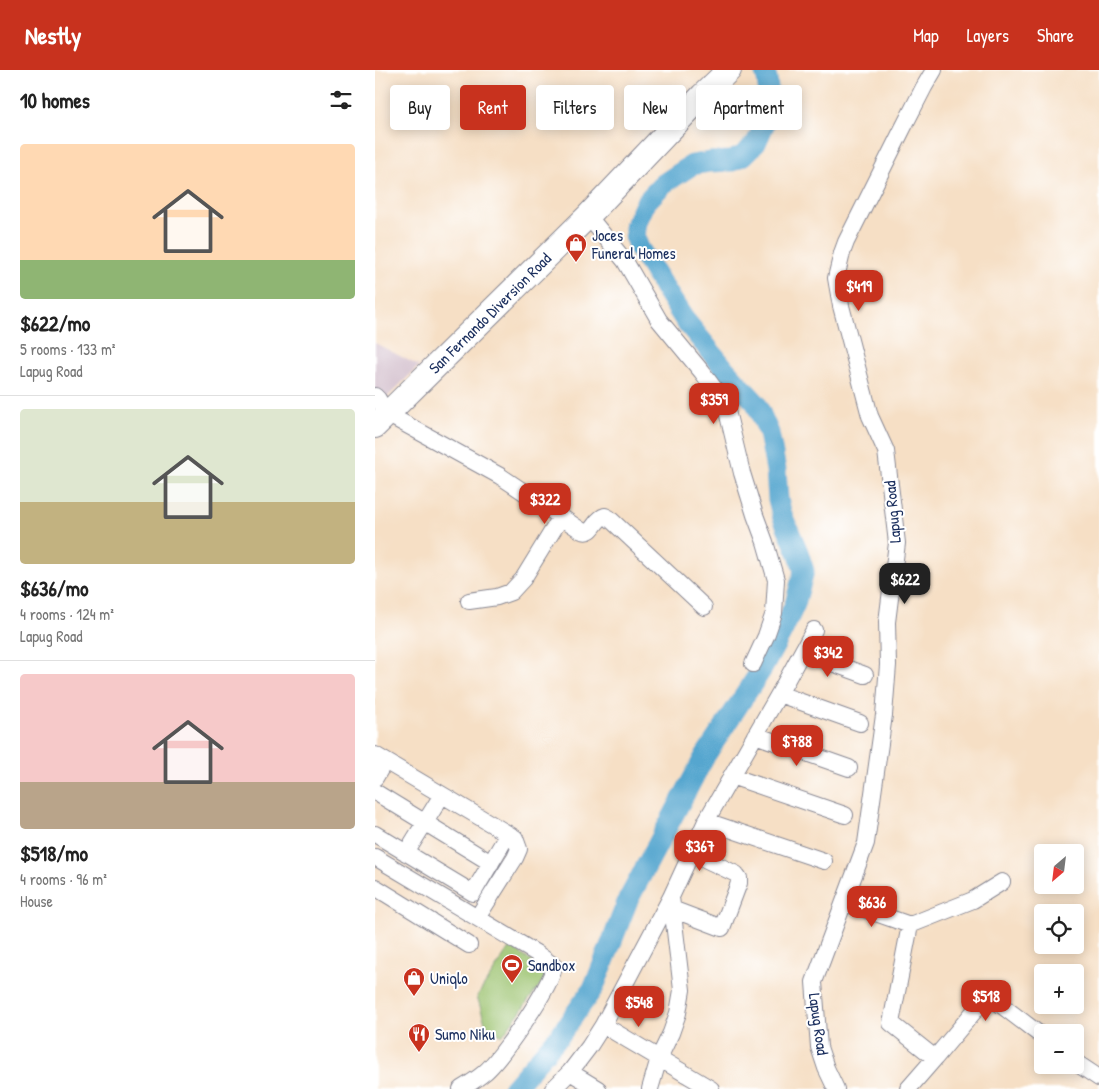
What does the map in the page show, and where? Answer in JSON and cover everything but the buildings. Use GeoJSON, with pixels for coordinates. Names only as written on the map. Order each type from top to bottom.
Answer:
{"type":"FeatureCollection","features":[{"type":"Feature","properties":{"kind":"highway","name":"San Fernando Diversion Road"},"geometry":{"type":"LineString","coordinates":[[379,412],[588,216],[729,70]]}},
{"type":"Feature","properties":{"kind":"street","name":"Lapug Road"},"geometry":{"type":"LineString","coordinates":[[836,1089],[819,1047],[814,982],[866,843],[884,715],[888,665],[887,622],[897,542],[886,451],[870,416],[841,306],[836,278],[846,242],[924,87],[935,70]]}},
{"type":"Feature","properties":{"kind":"street"},"geometry":{"type":"LineString","coordinates":[[588,216],[625,261],[659,320],[703,372],[727,411],[742,473],[776,580],[774,613],[753,664]]}},
{"type":"Feature","properties":{"kind":"street"},"geometry":{"type":"LineString","coordinates":[[379,412],[500,476],[582,531],[590,531],[600,517],[605,516],[609,518],[704,607]]}},
{"type":"Feature","properties":{"kind":"street"},"geometry":{"type":"LineString","coordinates":[[469,602],[497,597],[511,592],[523,579],[561,517]]}},
{"type":"Feature","properties":{"kind":"street"},"geometry":{"type":"LineString","coordinates":[[553,1089],[570,1072],[603,1025],[672,903],[691,853],[706,821],[815,630]]}},
{"type":"Feature","properties":{"kind":"street"},"geometry":{"type":"LineString","coordinates":[[802,652],[865,674]]}},
{"type":"Feature","properties":{"kind":"street"},"geometry":{"type":"LineString","coordinates":[[779,694],[861,722]]}},
{"type":"Feature","properties":{"kind":"street"},"geometry":{"type":"LineString","coordinates":[[755,735],[849,768]]}},
{"type":"Feature","properties":{"kind":"street"},"geometry":{"type":"LineString","coordinates":[[375,778],[380,758],[515,838],[519,849],[515,858],[477,918]]}},
{"type":"Feature","properties":{"kind":"street"},"geometry":{"type":"LineString","coordinates":[[731,776],[845,815]]}},
{"type":"Feature","properties":{"kind":"street"},"geometry":{"type":"LineString","coordinates":[[375,792],[491,862]]}},
{"type":"Feature","properties":{"kind":"street"},"geometry":{"type":"LineString","coordinates":[[406,853],[442,795]]}},
{"type":"Feature","properties":{"kind":"street"},"geometry":{"type":"LineString","coordinates":[[706,821],[824,861]]}},
{"type":"Feature","properties":{"kind":"street"},"geometry":{"type":"LineString","coordinates":[[375,834],[473,893],[508,834]]}},
{"type":"Feature","properties":{"kind":"street"},"geometry":{"type":"LineString","coordinates":[[672,903],[722,928],[739,883],[739,878],[736,874],[691,853]]}},
{"type":"Feature","properties":{"kind":"street"},"geometry":{"type":"LineString","coordinates":[[375,857],[536,952],[554,966],[542,994],[512,1040],[485,1073],[461,1089]]}},
{"type":"Feature","properties":{"kind":"street"},"geometry":{"type":"LineString","coordinates":[[396,870],[379,889],[469,945]]}},
{"type":"Feature","properties":{"kind":"street"},"geometry":{"type":"LineString","coordinates":[[844,902],[909,925],[973,900],[1002,882]]}},
{"type":"Feature","properties":{"kind":"street"},"geometry":{"type":"LineString","coordinates":[[650,1089],[659,1058],[679,1013],[682,990],[672,903]]}},
{"type":"Feature","properties":{"kind":"street"},"geometry":{"type":"LineString","coordinates":[[909,925],[891,1023],[935,1058]]}},
{"type":"Feature","properties":{"kind":"street"},"geometry":{"type":"LineString","coordinates":[[908,1089],[988,996],[1034,1030]]}},
{"type":"Feature","properties":{"kind":"street"},"geometry":{"type":"LineString","coordinates":[[603,1025],[711,1089]]}},
{"type":"Feature","properties":{"kind":"street"},"geometry":{"type":"LineString","coordinates":[[1084,1068],[1099,1078]]}},
{"type":"Feature","properties":{"kind":"street"},"geometry":{"type":"LineString","coordinates":[[570,1072],[598,1089]]}},
{"type":"Feature","properties":{"kind":"shaded area"},"geometry":{"type":"Polygon","coordinates":[[[375,343],[419,366],[375,409],[375,343]]]}},
{"type":"Feature","properties":{"kind":"green space","name":"Sandbox"},"geometry":{"type":"Polygon","coordinates":[[[510,947],[549,973],[502,1036],[490,1029],[485,1023],[477,996],[510,947]]]}},
{"type":"Feature","properties":{"kind":"waterway"},"geometry":{"type":"LineString","coordinates":[[513,1089],[560,1035],[594,987],[628,900],[705,756],[762,669],[782,632],[795,604],[804,571],[782,515],[769,433],[756,403],[724,368],[684,319],[639,248],[635,238],[635,226],[646,202],[663,184],[692,165],[732,161],[744,155],[756,143],[765,123],[770,105],[764,70]]}},
{"type":"Feature","properties":{"kind":"place","name":"Joces Funeral Homes"},"geometry":{"type":"Point","coordinates":[576,263]}},
{"type":"Feature","properties":{"kind":"place","name":"Sandbox"},"geometry":{"type":"Point","coordinates":[512,984]}},
{"type":"Feature","properties":{"kind":"place","name":"Uniqlo"},"geometry":{"type":"Point","coordinates":[414,997]}},
{"type":"Feature","properties":{"kind":"place","name":"Sumo Niku"},"geometry":{"type":"Point","coordinates":[419,1053]}}]}
